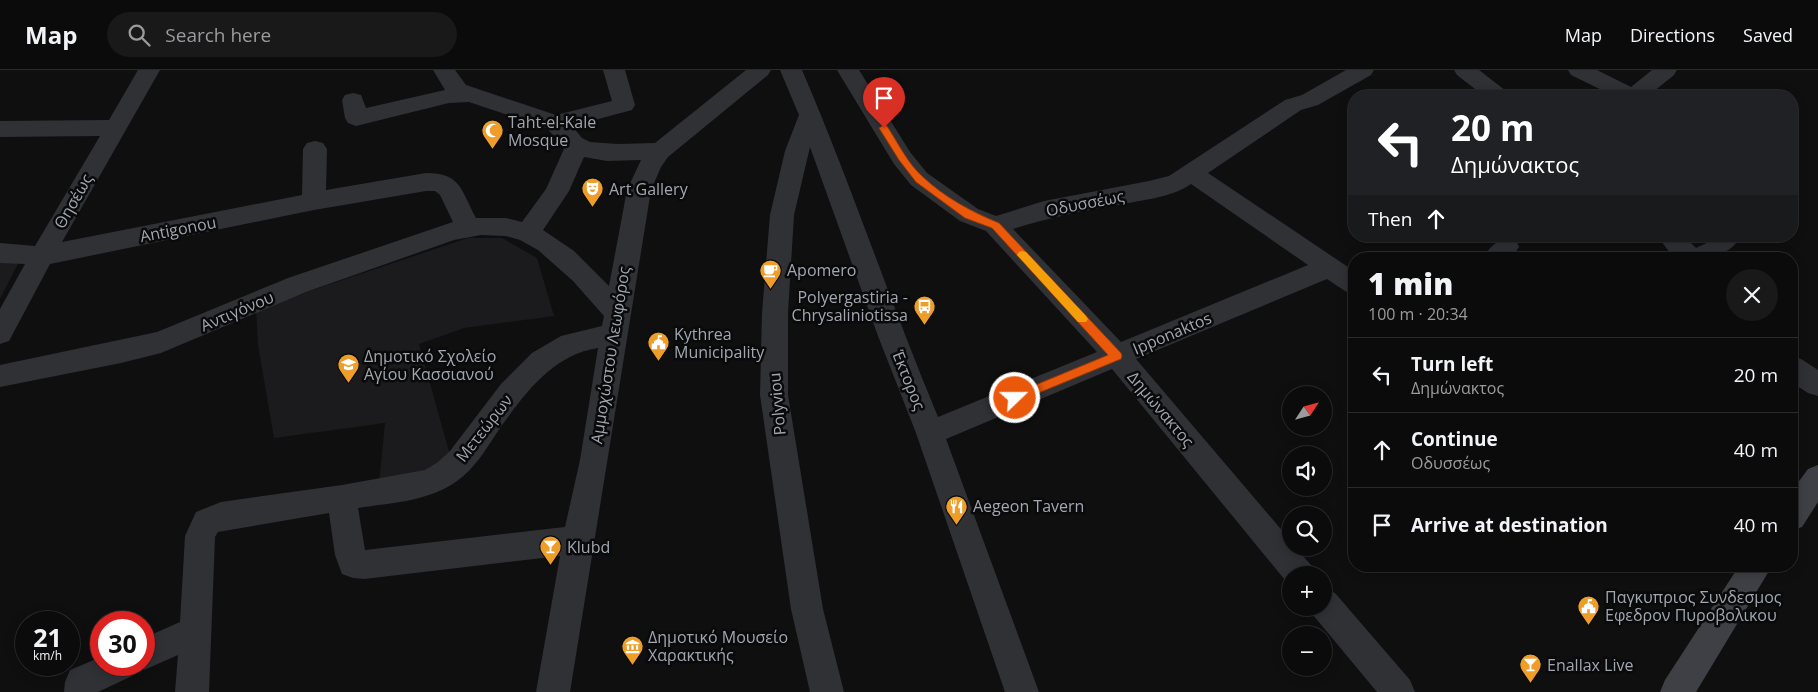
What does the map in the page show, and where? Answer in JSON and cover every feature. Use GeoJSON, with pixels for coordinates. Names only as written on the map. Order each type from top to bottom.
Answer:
{"type":"FeatureCollection","features":[{"type":"Feature","properties":{"kind":"street","name":"Θησέως"},"geometry":{"type":"LineString","coordinates":[[0,333],[149,70]]}},
{"type":"Feature","properties":{"kind":"street"},"geometry":{"type":"LineString","coordinates":[[556,123],[624,105],[614,70]]}},
{"type":"Feature","properties":{"kind":"street","name":"Αμμοχώστου Λεωφόρος"},"geometry":{"type":"LineString","coordinates":[[553,692],[639,190],[650,164],[660,151],[760,70]]}},
{"type":"Feature","properties":{"kind":"street","name":"Έκτορος"},"geometry":{"type":"LineString","coordinates":[[791,70],[810,115],[891,336],[930,433],[1022,692]]}},
{"type":"Feature","properties":{"kind":"street"},"geometry":{"type":"LineString","coordinates":[[848,70],[902,158],[919,180],[969,215],[996,226]]}},
{"type":"Feature","properties":{"kind":"street","name":"Οδυσσέως"},"geometry":{"type":"LineString","coordinates":[[996,226],[1044,210],[1165,187],[1192,173],[1293,105],[1310,100],[1363,70]]}},
{"type":"Feature","properties":{"kind":"street"},"geometry":{"type":"LineString","coordinates":[[1464,70],[1490,90]]}},
{"type":"Feature","properties":{"kind":"street"},"geometry":{"type":"LineString","coordinates":[[1579,70],[1621,90]]}},
{"type":"Feature","properties":{"kind":"street"},"geometry":{"type":"LineString","coordinates":[[1641,90],[1666,70]]}},
{"type":"Feature","properties":{"kind":"street"},"geometry":{"type":"LineString","coordinates":[[449,72],[450,82],[458,90],[556,123],[563,129],[570,141],[577,146],[608,152],[660,151]]}},
{"type":"Feature","properties":{"kind":"street"},"geometry":{"type":"LineString","coordinates":[[352,100],[356,118],[449,96],[470,94]]}},
{"type":"Feature","properties":{"kind":"street","name":"Polyviou"},"geometry":{"type":"LineString","coordinates":[[810,115],[797,152],[782,215],[775,313],[774,395],[807,609],[827,692]]}},
{"type":"Feature","properties":{"kind":"street"},"geometry":{"type":"LineString","coordinates":[[0,129],[115,128]]}},
{"type":"Feature","properties":{"kind":"street"},"geometry":{"type":"LineString","coordinates":[[528,232],[544,214],[562,185],[577,146]]}},
{"type":"Feature","properties":{"kind":"street"},"geometry":{"type":"LineString","coordinates":[[314,201],[315,149]]}},
{"type":"Feature","properties":{"kind":"street"},"geometry":{"type":"LineString","coordinates":[[1192,173],[1348,280]]}},
{"type":"Feature","properties":{"kind":"street","name":"Antigonou"},"geometry":{"type":"LineString","coordinates":[[0,253],[42,256],[314,201],[426,182],[441,182],[449,190],[468,227]]}},
{"type":"Feature","properties":{"kind":"street","name":"Δημώνακτος"},"geometry":{"type":"LineString","coordinates":[[996,226],[1117,356],[1292,566]]}},
{"type":"Feature","properties":{"kind":"street","name":"Αντιγόνου"},"geometry":{"type":"LineString","coordinates":[[0,376],[121,352],[161,342],[297,285],[468,227],[506,227],[528,232],[569,260],[581,264],[597,266],[626,259]]}},
{"type":"Feature","properties":{"kind":"street"},"geometry":{"type":"LineString","coordinates":[[1675,242],[1684,252]]}},
{"type":"Feature","properties":{"kind":"street","name":"Αντιγόνου"},"geometry":{"type":"LineString","coordinates":[[569,260],[615,324]]}},
{"type":"Feature","properties":{"kind":"street","name":"Ipponaktos"},"geometry":{"type":"LineString","coordinates":[[930,433],[1330,267]]}},
{"type":"Feature","properties":{"kind":"street","name":"Μετεώρων"},"geometry":{"type":"LineString","coordinates":[[192,692],[200,536],[207,522],[221,516],[420,484],[438,477],[454,467],[470,450],[521,380],[542,361],[564,346],[615,324]]}},
{"type":"Feature","properties":{"kind":"street"},"geometry":{"type":"LineString","coordinates":[[1798,372],[1818,385]]}},
{"type":"Feature","properties":{"kind":"street"},"geometry":{"type":"LineString","coordinates":[[1798,507],[1818,478]]}},
{"type":"Feature","properties":{"kind":"street"},"geometry":{"type":"LineString","coordinates":[[342,498],[353,564],[364,565],[578,540]]}},
{"type":"Feature","properties":{"kind":"street"},"geometry":{"type":"LineString","coordinates":[[1677,692],[1751,572]]}},
{"type":"Feature","properties":{"kind":"street"},"geometry":{"type":"LineString","coordinates":[[1332,614],[1398,692]]}},
{"type":"Feature","properties":{"kind":"street"},"geometry":{"type":"LineString","coordinates":[[155,649],[195,631]]}},
{"type":"Feature","properties":{"kind":"street"},"geometry":{"type":"LineString","coordinates":[[81,692],[82,682],[95,676]]}},
{"type":"Feature","properties":{"kind":"lane"},"geometry":{"type":"LineString","coordinates":[[1707,252],[1728,242]]}},
{"type":"Feature","properties":{"kind":"shaded area","name":"Δημοτικό Σχολείο Αγίου Κασσιανού"},"geometry":{"type":"Polygon","coordinates":[[[468,238],[502,238],[537,258],[554,316],[464,328],[419,344],[450,455],[418,477],[379,483],[385,423],[274,438],[258,345],[256,309],[468,238]]]}},
{"type":"Feature","properties":{"kind":"shaded area"},"geometry":{"type":"Polygon","coordinates":[[[0,260],[20,260],[0,299],[0,260]]]}},
{"type":"Feature","properties":{"kind":"slow traffic"},"geometry":{"type":"LineString","coordinates":[[1022,255],[1082,319]]}},
{"type":"Feature","properties":{"kind":"place","name":"Taht-el-Kale Mosque"},"geometry":{"type":"Point","coordinates":[492,150]}},
{"type":"Feature","properties":{"kind":"place","name":"Art Gallery"},"geometry":{"type":"Point","coordinates":[593,208]}},
{"type":"Feature","properties":{"kind":"place","name":"Apomero"},"geometry":{"type":"Point","coordinates":[771,289]}},
{"type":"Feature","properties":{"kind":"place","name":"Polyergastiria - Chrysaliniotissa"},"geometry":{"type":"Point","coordinates":[924,325]}},
{"type":"Feature","properties":{"kind":"place","name":"Kythrea Municipality"},"geometry":{"type":"Point","coordinates":[658,362]}},
{"type":"Feature","properties":{"kind":"place","name":"Δημοτικό Σχολείο Αγίου Κασσιανού"},"geometry":{"type":"Point","coordinates":[348,384]}},
{"type":"Feature","properties":{"kind":"place","name":"Aegeon Tavern"},"geometry":{"type":"Point","coordinates":[957,525]}},
{"type":"Feature","properties":{"kind":"place","name":"Klubd"},"geometry":{"type":"Point","coordinates":[551,566]}},
{"type":"Feature","properties":{"kind":"place","name":"Παγκυπριος Συνδεσμος Εφεδρον Πυροβολικου"},"geometry":{"type":"Point","coordinates":[1589,625]}},
{"type":"Feature","properties":{"kind":"place","name":"Δημοτικό Μουσείο Χαρακτικής"},"geometry":{"type":"Point","coordinates":[632,665]}},
{"type":"Feature","properties":{"kind":"place","name":"Enallax Live"},"geometry":{"type":"Point","coordinates":[1531,684]}},
{"type":"Feature","properties":{"kind":"route"},"geometry":{"type":"LineString","coordinates":[[884,128],[902,158],[919,180],[969,215],[996,226],[1117,356],[1015,398]]}}]}
